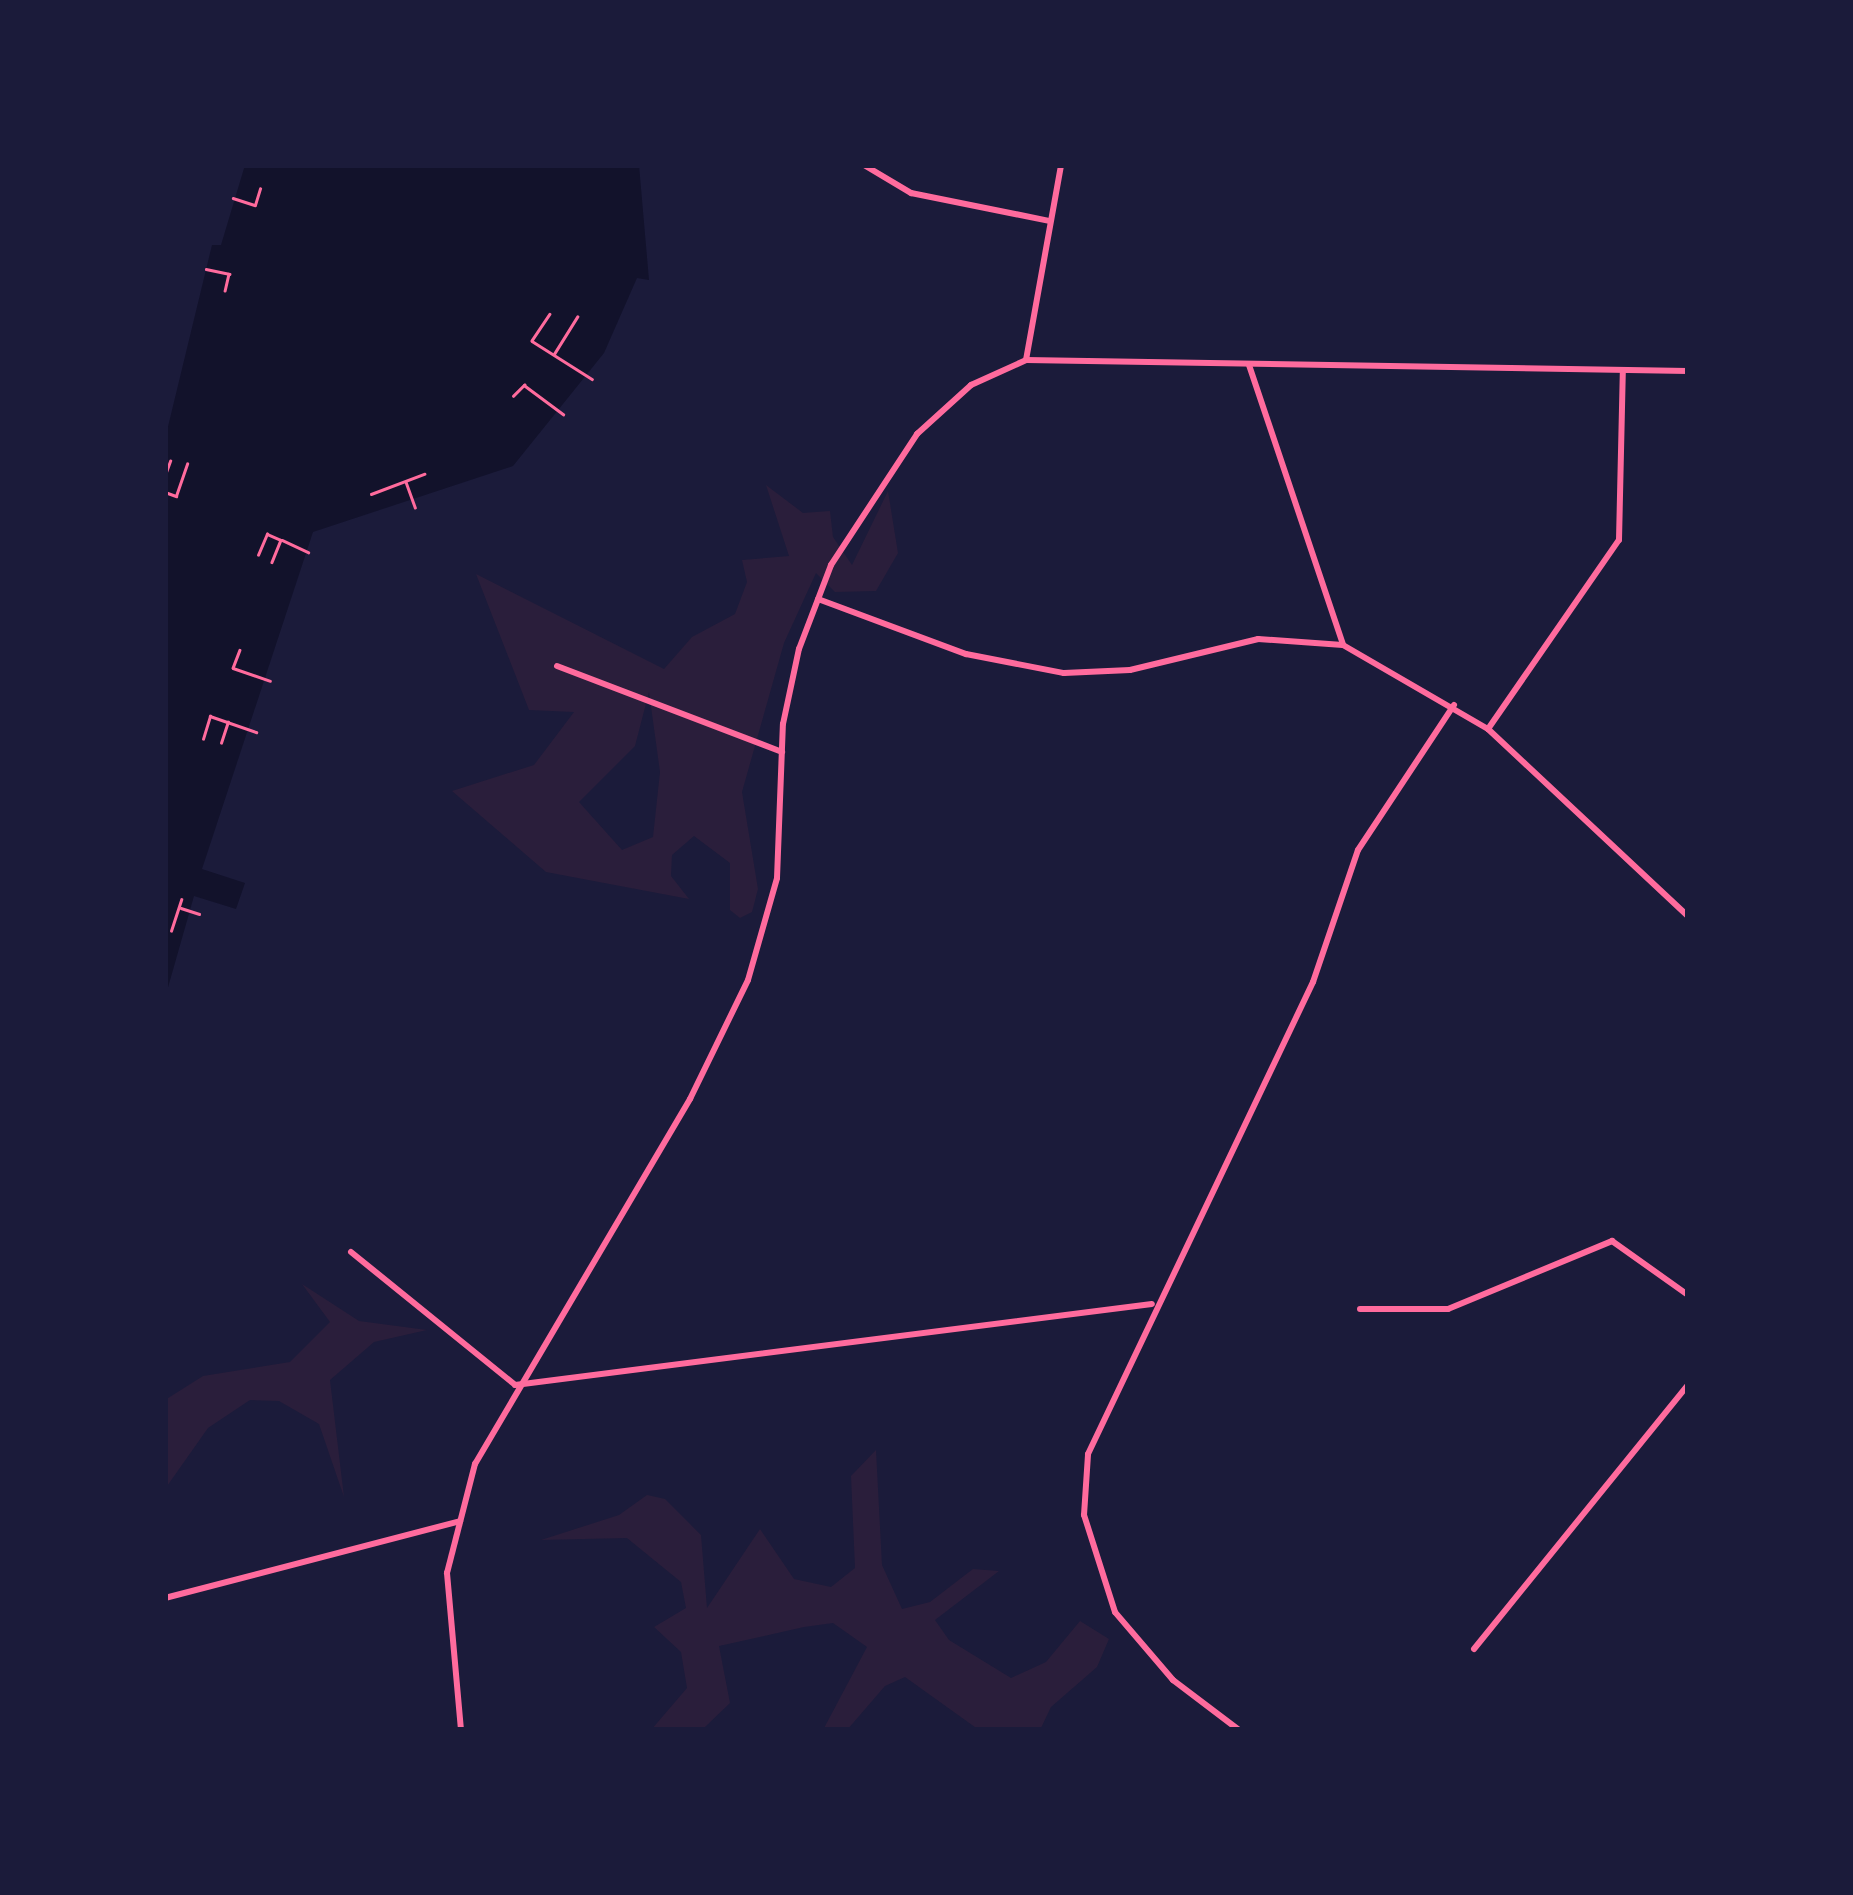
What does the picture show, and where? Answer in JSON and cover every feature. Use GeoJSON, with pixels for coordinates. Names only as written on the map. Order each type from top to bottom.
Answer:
{"type":"FeatureCollection","features":[{"type":"Feature","properties":{"kind":"street"},"geometry":{"type":"LineString","coordinates":[[864,165],[910,194],[1050,220]]}},
{"type":"Feature","properties":{"kind":"street"},"geometry":{"type":"LineString","coordinates":[[1026,360],[1062,165]]}},
{"type":"Feature","properties":{"kind":"street"},"geometry":{"type":"LineString","coordinates":[[461,1730],[448,1574],[475,1464],[515,1385],[690,1098],[748,980],[776,878],[786,697],[818,599],[859,515],[916,434],[971,385],[1026,360],[1688,370]]}},
{"type":"Feature","properties":{"kind":"street"},"geometry":{"type":"LineString","coordinates":[[1249,365],[1343,645]]}},
{"type":"Feature","properties":{"kind":"street"},"geometry":{"type":"LineString","coordinates":[[1488,729],[1618,540],[1623,370]]}},
{"type":"Feature","properties":{"kind":"street"},"geometry":{"type":"LineString","coordinates":[[818,599],[966,654],[1064,673],[1130,670],[1258,638],[1343,645],[1454,705],[1488,729],[1688,916]]}},
{"type":"Feature","properties":{"kind":"street"},"geometry":{"type":"LineString","coordinates":[[557,666],[782,752]]}},
{"type":"Feature","properties":{"kind":"street"},"geometry":{"type":"LineString","coordinates":[[1238,1730],[1140,1647],[1092,1556],[1088,1454],[1153,1304],[1312,985],[1358,850],[1454,705]]}},
{"type":"Feature","properties":{"kind":"street"},"geometry":{"type":"LineString","coordinates":[[1360,1309],[1448,1309],[1612,1241],[1688,1295]]}},
{"type":"Feature","properties":{"kind":"street"},"geometry":{"type":"LineString","coordinates":[[351,1252],[515,1385],[1153,1304]]}},
{"type":"Feature","properties":{"kind":"street"},"geometry":{"type":"LineString","coordinates":[[1474,1649],[1688,1385]]}},
{"type":"Feature","properties":{"kind":"street"},"geometry":{"type":"LineString","coordinates":[[165,1598],[461,1521]]}},
{"type":"Feature","properties":{"kind":"path"},"geometry":{"type":"LineString","coordinates":[[233,198],[254,205],[260,189]]}},
{"type":"Feature","properties":{"kind":"path"},"geometry":{"type":"LineString","coordinates":[[206,270],[229,274],[225,291]]}},
{"type":"Feature","properties":{"kind":"path"},"geometry":{"type":"LineString","coordinates":[[550,314],[532,341],[592,379]]}},
{"type":"Feature","properties":{"kind":"path"},"geometry":{"type":"LineString","coordinates":[[553,354],[576,317]]}},
{"type":"Feature","properties":{"kind":"path"},"geometry":{"type":"LineString","coordinates":[[513,396],[524,385],[563,414]]}},
{"type":"Feature","properties":{"kind":"path"},"geometry":{"type":"LineString","coordinates":[[165,475],[170,461]]}},
{"type":"Feature","properties":{"kind":"path"},"geometry":{"type":"LineString","coordinates":[[165,492],[176,496],[186,464]]}},
{"type":"Feature","properties":{"kind":"path"},"geometry":{"type":"LineString","coordinates":[[371,494],[424,474]]}},
{"type":"Feature","properties":{"kind":"path"},"geometry":{"type":"LineString","coordinates":[[406,481],[415,507]]}},
{"type":"Feature","properties":{"kind":"path"},"geometry":{"type":"LineString","coordinates":[[258,555],[267,534],[308,552]]}},
{"type":"Feature","properties":{"kind":"path"},"geometry":{"type":"LineString","coordinates":[[272,562],[281,540]]}},
{"type":"Feature","properties":{"kind":"path"},"geometry":{"type":"LineString","coordinates":[[240,650],[233,668],[270,681]]}},
{"type":"Feature","properties":{"kind":"path"},"geometry":{"type":"LineString","coordinates":[[202,739],[210,716],[256,732]]}},
{"type":"Feature","properties":{"kind":"path"},"geometry":{"type":"LineString","coordinates":[[221,744],[228,722]]}},
{"type":"Feature","properties":{"kind":"path"},"geometry":{"type":"LineString","coordinates":[[171,931],[182,900]]}},
{"type":"Feature","properties":{"kind":"path"},"geometry":{"type":"LineString","coordinates":[[179,908],[200,914]]}},
{"type":"Feature","properties":{"kind":"shaded area"},"geometry":{"type":"Polygon","coordinates":[[[245,165],[639,165],[649,280],[637,278],[604,353],[513,466],[313,532],[202,869],[245,883],[236,909],[194,896],[165,998],[165,439],[212,245],[221,245],[245,165]]]}},
{"type":"Feature","properties":{"kind":"shaded area"},"geometry":{"type":"Polygon","coordinates":[[[766,485],[803,513],[830,511],[833,537],[852,565],[888,491],[898,553],[876,591],[835,592],[816,573],[784,643],[742,792],[758,889],[752,912],[740,918],[730,910],[730,863],[694,836],[672,855],[671,876],[689,899],[546,872],[452,791],[534,765],[574,712],[529,710],[476,574],[664,669],[692,637],[735,614],[747,582],[742,560],[789,556],[766,485]],[[649,692],[635,746],[579,802],[622,850],[653,837],[660,772],[649,692]]]}},
{"type":"Feature","properties":{"kind":"shaded area"},"geometry":{"type":"Polygon","coordinates":[[[302,1284],[359,1321],[427,1330],[374,1342],[330,1380],[344,1497],[319,1424],[279,1401],[250,1400],[208,1428],[165,1489],[165,1400],[203,1376],[290,1362],[330,1322],[302,1284]]]}},
{"type":"Feature","properties":{"kind":"shaded area"},"geometry":{"type":"Polygon","coordinates":[[[876,1450],[882,1565],[902,1609],[930,1602],[973,1569],[999,1571],[935,1620],[949,1640],[1011,1678],[1046,1662],[1080,1621],[1109,1639],[1097,1667],[1051,1707],[1040,1730],[979,1730],[905,1677],[885,1686],[847,1730],[823,1730],[867,1647],[833,1623],[804,1627],[719,1646],[730,1703],[705,1727],[651,1730],[687,1688],[681,1652],[654,1627],[686,1608],[681,1582],[627,1538],[541,1540],[619,1515],[647,1495],[665,1499],[701,1535],[707,1608],[760,1529],[794,1579],[831,1587],[855,1568],[851,1476],[876,1450]]]}}]}
